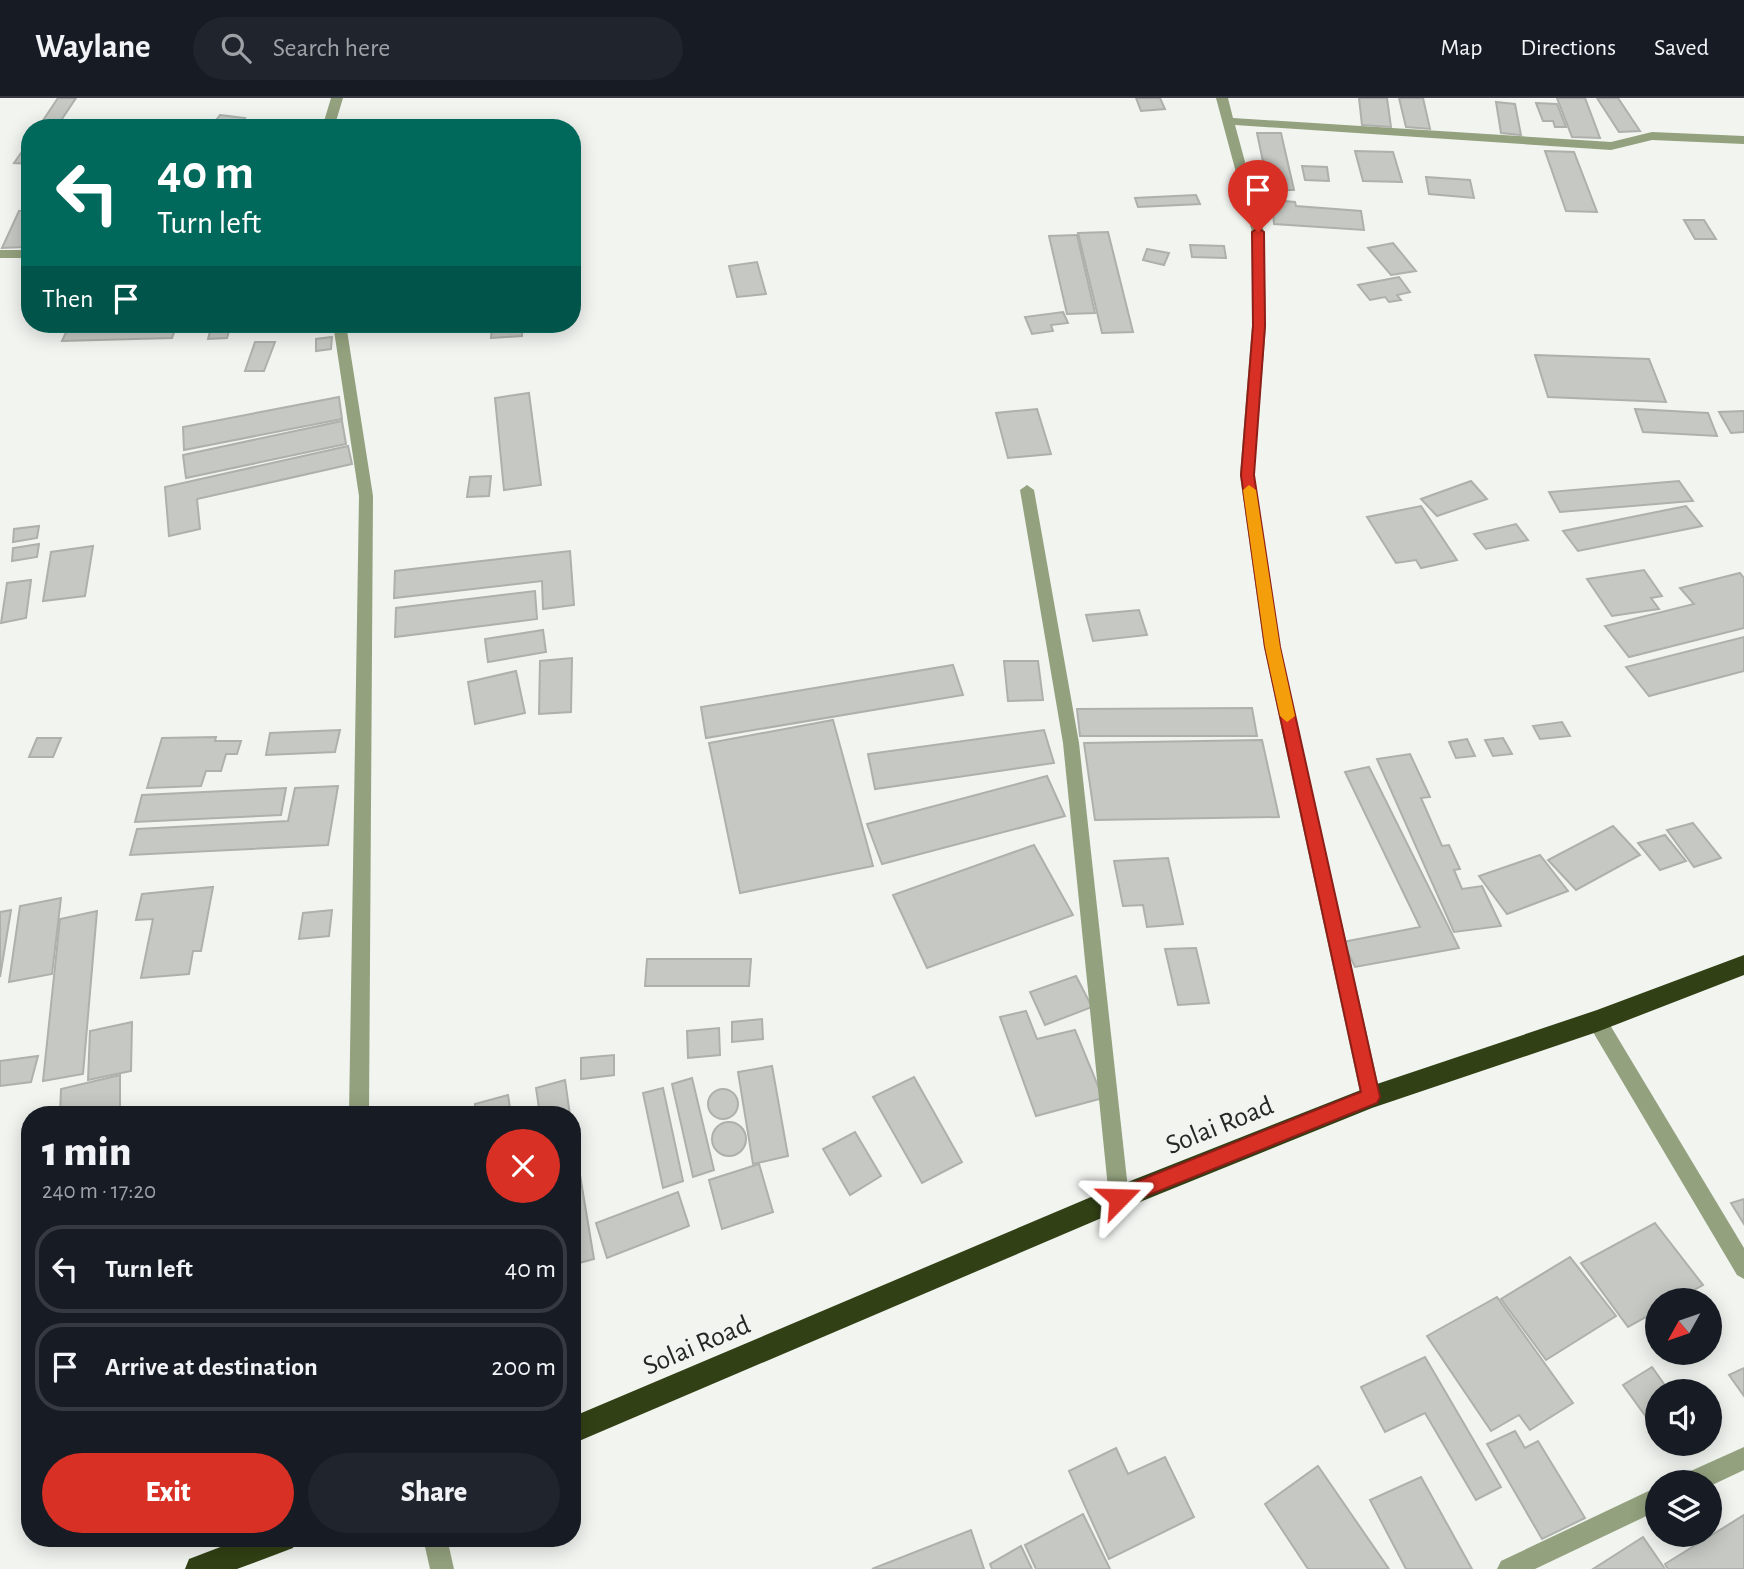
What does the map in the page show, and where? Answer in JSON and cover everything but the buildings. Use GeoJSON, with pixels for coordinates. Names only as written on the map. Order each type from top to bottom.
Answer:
{"type":"FeatureCollection","features":[{"type":"Feature","properties":{"kind":"highway","name":"Solai Road"},"geometry":{"type":"LineString","coordinates":[[581,1428],[1119,1198],[1371,1097],[1597,1021],[1744,965]]}},
{"type":"Feature","properties":{"kind":"highway"},"geometry":{"type":"LineString","coordinates":[[199,1569],[258,1547]]}},
{"type":"Feature","properties":{"kind":"street"},"geometry":{"type":"LineString","coordinates":[[331,119],[337,98]]}},
{"type":"Feature","properties":{"kind":"street"},"geometry":{"type":"LineString","coordinates":[[1222,98],[1258,232],[1259,326],[1247,475],[1272,647],[1371,1097]]}},
{"type":"Feature","properties":{"kind":"street"},"geometry":{"type":"LineString","coordinates":[[1228,121],[1611,146],[1652,136],[1744,140]]}},
{"type":"Feature","properties":{"kind":"street"},"geometry":{"type":"LineString","coordinates":[[0,254],[21,254]]}},
{"type":"Feature","properties":{"kind":"street"},"geometry":{"type":"LineString","coordinates":[[340,333],[366,496],[365,858],[359,1106]]}},
{"type":"Feature","properties":{"kind":"street"},"geometry":{"type":"LineString","coordinates":[[1027,490],[1071,743],[1119,1198]]}},
{"type":"Feature","properties":{"kind":"street"},"geometry":{"type":"LineString","coordinates":[[1597,1021],[1744,1268]]}},
{"type":"Feature","properties":{"kind":"street"},"geometry":{"type":"LineString","coordinates":[[1718,1470],[1744,1458]]}},
{"type":"Feature","properties":{"kind":"street"},"geometry":{"type":"LineString","coordinates":[[1509,1569],[1645,1505]]}},
{"type":"Feature","properties":{"kind":"street"},"geometry":{"type":"LineString","coordinates":[[437,1547],[442,1569]]}},
{"type":"Feature","properties":{"kind":"slow traffic"},"geometry":{"type":"LineString","coordinates":[[1249,490],[1272,647],[1287,716]]}},
{"type":"Feature","properties":{"kind":"route"},"geometry":{"type":"LineString","coordinates":[[1119,1198],[1371,1097],[1272,647],[1247,475],[1259,326],[1258,232]]}}]}
